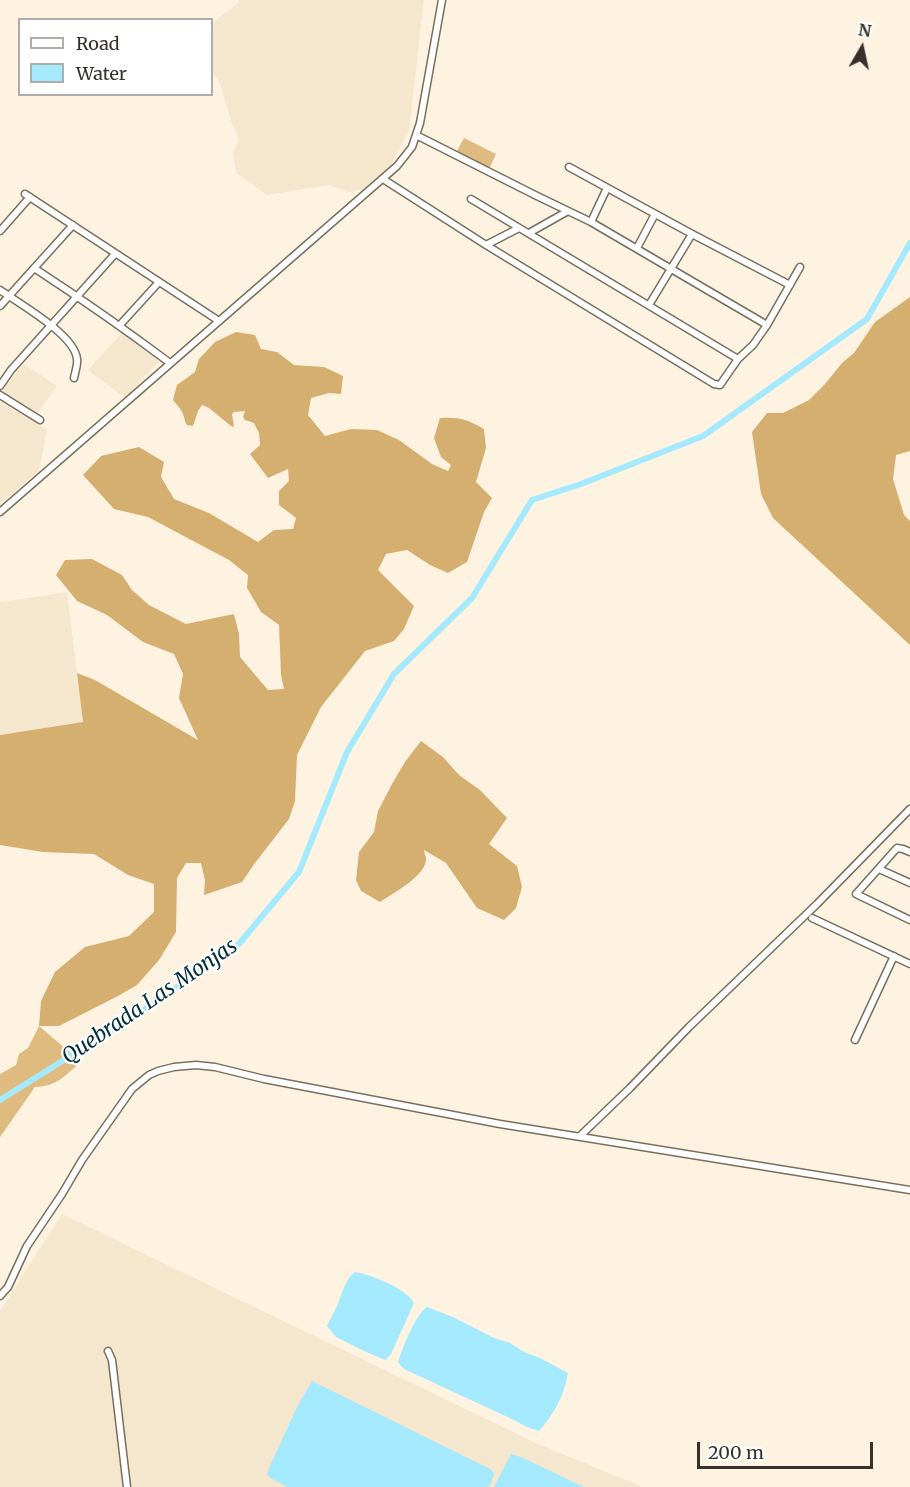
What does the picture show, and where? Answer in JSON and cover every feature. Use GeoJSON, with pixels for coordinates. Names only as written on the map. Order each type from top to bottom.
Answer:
{"type":"FeatureCollection","features":[{"type":"Feature","properties":{"kind":"street"},"geometry":{"type":"LineString","coordinates":[[0,512],[397,166],[412,147],[420,123],[441,0]]}},
{"type":"Feature","properties":{"kind":"street"},"geometry":{"type":"LineString","coordinates":[[416,135],[591,222],[767,325]]}},
{"type":"Feature","properties":{"kind":"street"},"geometry":{"type":"LineString","coordinates":[[569,167],[790,285]]}},
{"type":"Feature","properties":{"kind":"street"},"geometry":{"type":"LineString","coordinates":[[383,179],[486,245],[714,384],[720,385],[738,359],[753,345],[800,267]]}},
{"type":"Feature","properties":{"kind":"street"},"geometry":{"type":"LineString","coordinates":[[591,222],[608,188]]}},
{"type":"Feature","properties":{"kind":"street"},"geometry":{"type":"LineString","coordinates":[[0,231],[28,196],[219,321]]}},
{"type":"Feature","properties":{"kind":"street"},"geometry":{"type":"LineString","coordinates":[[471,199],[738,359]]}},
{"type":"Feature","properties":{"kind":"street"},"geometry":{"type":"LineString","coordinates":[[529,233],[568,212]]}},
{"type":"Feature","properties":{"kind":"street"},"geometry":{"type":"LineString","coordinates":[[637,248],[656,214]]}},
{"type":"Feature","properties":{"kind":"street"},"geometry":{"type":"LineString","coordinates":[[0,306],[73,225]]}},
{"type":"Feature","properties":{"kind":"street"},"geometry":{"type":"LineString","coordinates":[[486,245],[519,228]]}},
{"type":"Feature","properties":{"kind":"street"},"geometry":{"type":"LineString","coordinates":[[649,305],[692,234]]}},
{"type":"Feature","properties":{"kind":"street"},"geometry":{"type":"LineString","coordinates":[[0,386],[11,370],[115,254]]}},
{"type":"Feature","properties":{"kind":"street"},"geometry":{"type":"LineString","coordinates":[[34,268],[170,363]]}},
{"type":"Feature","properties":{"kind":"street"},"geometry":{"type":"LineString","coordinates":[[119,326],[159,282]]}},
{"type":"Feature","properties":{"kind":"street"},"geometry":{"type":"LineString","coordinates":[[0,291],[68,339],[78,361],[74,378]]}},
{"type":"Feature","properties":{"kind":"street"},"geometry":{"type":"LineString","coordinates":[[0,395],[40,420]]}},
{"type":"Feature","properties":{"kind":"street"},"geometry":{"type":"LineString","coordinates":[[580,1136],[817,904],[910,809]]}},
{"type":"Feature","properties":{"kind":"street"},"geometry":{"type":"LineString","coordinates":[[910,852],[897,848],[856,894],[910,920]]}},
{"type":"Feature","properties":{"kind":"street"},"geometry":{"type":"LineString","coordinates":[[879,868],[910,883]]}},
{"type":"Feature","properties":{"kind":"street"},"geometry":{"type":"LineString","coordinates":[[812,918],[910,964]]}},
{"type":"Feature","properties":{"kind":"street"},"geometry":{"type":"LineString","coordinates":[[855,1040],[894,956]]}},
{"type":"Feature","properties":{"kind":"street"},"geometry":{"type":"LineString","coordinates":[[0,1296],[8,1287],[24,1250],[127,1095],[137,1083],[158,1071],[174,1067],[207,1066],[477,1120],[910,1190]]}},
{"type":"Feature","properties":{"kind":"street"},"geometry":{"type":"LineString","coordinates":[[108,1351],[112,1360],[128,1487]]}},
{"type":"Feature","properties":{"kind":"shaded area"},"geometry":{"type":"Polygon","coordinates":[[[239,0],[424,0],[409,130],[391,165],[361,190],[348,192],[330,185],[267,195],[236,173],[233,153],[239,140],[220,84],[213,73],[213,22],[239,0]]]}},
{"type":"Feature","properties":{"kind":"shaded area"},"geometry":{"type":"Polygon","coordinates":[[[464,138],[496,154],[489,169],[456,153],[464,138]]]}},
{"type":"Feature","properties":{"kind":"shaded area"},"geometry":{"type":"Polygon","coordinates":[[[910,297],[910,451],[896,455],[893,479],[904,515],[910,521],[910,645],[773,518],[761,494],[752,432],[767,413],[783,413],[809,400],[854,353],[875,322],[910,297]]]}},
{"type":"Feature","properties":{"kind":"shaded area"},"geometry":{"type":"Polygon","coordinates":[[[236,332],[255,335],[261,349],[277,352],[294,365],[324,367],[343,376],[341,394],[329,393],[311,398],[308,415],[325,436],[351,429],[377,430],[399,440],[432,464],[448,471],[451,465],[441,457],[434,438],[440,418],[463,419],[484,429],[486,448],[476,482],[492,498],[484,512],[467,562],[448,573],[430,565],[407,550],[386,554],[378,570],[414,606],[404,629],[394,641],[365,651],[321,707],[297,755],[295,801],[289,819],[242,882],[204,895],[205,880],[201,863],[186,863],[177,878],[176,932],[159,960],[137,985],[59,1026],[39,1026],[41,1001],[55,972],[85,947],[129,936],[154,912],[154,884],[128,875],[94,854],[43,852],[0,845],[0,735],[83,722],[77,673],[95,680],[198,740],[179,698],[183,674],[174,654],[143,642],[107,615],[77,601],[56,575],[65,560],[92,559],[122,575],[132,590],[149,605],[186,624],[234,614],[239,634],[240,657],[268,690],[284,689],[281,675],[279,625],[261,612],[247,588],[248,575],[229,560],[148,517],[114,509],[83,475],[101,456],[139,447],[164,462],[161,477],[174,499],[209,513],[258,542],[274,530],[293,529],[296,518],[279,505],[279,491],[289,481],[288,469],[268,478],[250,454],[260,445],[259,433],[254,423],[243,417],[245,411],[232,414],[234,427],[202,405],[193,426],[187,425],[182,412],[173,400],[177,385],[195,372],[199,359],[215,342],[236,332]]]}},
{"type":"Feature","properties":{"kind":"shaded area"},"geometry":{"type":"Polygon","coordinates":[[[122,333],[159,361],[125,398],[88,370],[122,333]]]}},
{"type":"Feature","properties":{"kind":"shaded area"},"geometry":{"type":"Polygon","coordinates":[[[24,364],[57,386],[37,414],[2,391],[24,364]]]}},
{"type":"Feature","properties":{"kind":"shaded area"},"geometry":{"type":"Polygon","coordinates":[[[0,402],[47,429],[39,471],[0,504],[0,402]]]}},
{"type":"Feature","properties":{"kind":"shaded area"},"geometry":{"type":"Polygon","coordinates":[[[67,592],[83,722],[0,735],[0,602],[67,592]]]}},
{"type":"Feature","properties":{"kind":"shaded area"},"geometry":{"type":"Polygon","coordinates":[[[421,741],[443,757],[459,775],[480,790],[507,818],[489,844],[517,866],[522,887],[516,908],[504,920],[477,908],[446,863],[424,850],[426,859],[421,872],[393,894],[380,902],[361,891],[356,880],[359,852],[374,832],[378,811],[392,784],[421,741]]]}},
{"type":"Feature","properties":{"kind":"shaded area"},"geometry":{"type":"Polygon","coordinates":[[[39,1026],[81,1062],[50,1085],[35,1087],[0,1137],[0,1074],[16,1065],[19,1054],[28,1048],[39,1026]]]}},
{"type":"Feature","properties":{"kind":"shaded area"},"geometry":{"type":"Polygon","coordinates":[[[62,1214],[538,1444],[643,1487],[0,1487],[0,1311],[62,1214]]]}},
{"type":"Feature","properties":{"kind":"water"},"geometry":{"type":"Polygon","coordinates":[[[355,1272],[378,1279],[396,1288],[414,1303],[391,1354],[385,1360],[336,1337],[327,1326],[349,1278],[355,1272]]]}},
{"type":"Feature","properties":{"kind":"water"},"geometry":{"type":"Polygon","coordinates":[[[427,1307],[510,1343],[568,1373],[558,1404],[539,1431],[404,1369],[398,1362],[403,1348],[414,1324],[427,1307]]]}},
{"type":"Feature","properties":{"kind":"water"},"geometry":{"type":"Polygon","coordinates":[[[312,1381],[492,1470],[494,1475],[489,1487],[287,1487],[269,1477],[267,1474],[270,1466],[298,1405],[312,1381]]]}},
{"type":"Feature","properties":{"kind":"water"},"geometry":{"type":"Polygon","coordinates":[[[511,1454],[521,1457],[584,1487],[494,1487],[511,1454]]]}},
{"type":"Feature","properties":{"kind":"waterway","name":"Quebrada Las Monjas"},"geometry":{"type":"LineString","coordinates":[[0,1100],[147,1008],[239,944],[299,872],[347,752],[394,674],[472,598],[532,500],[581,484],[703,436],[867,319],[910,243]]}}]}
